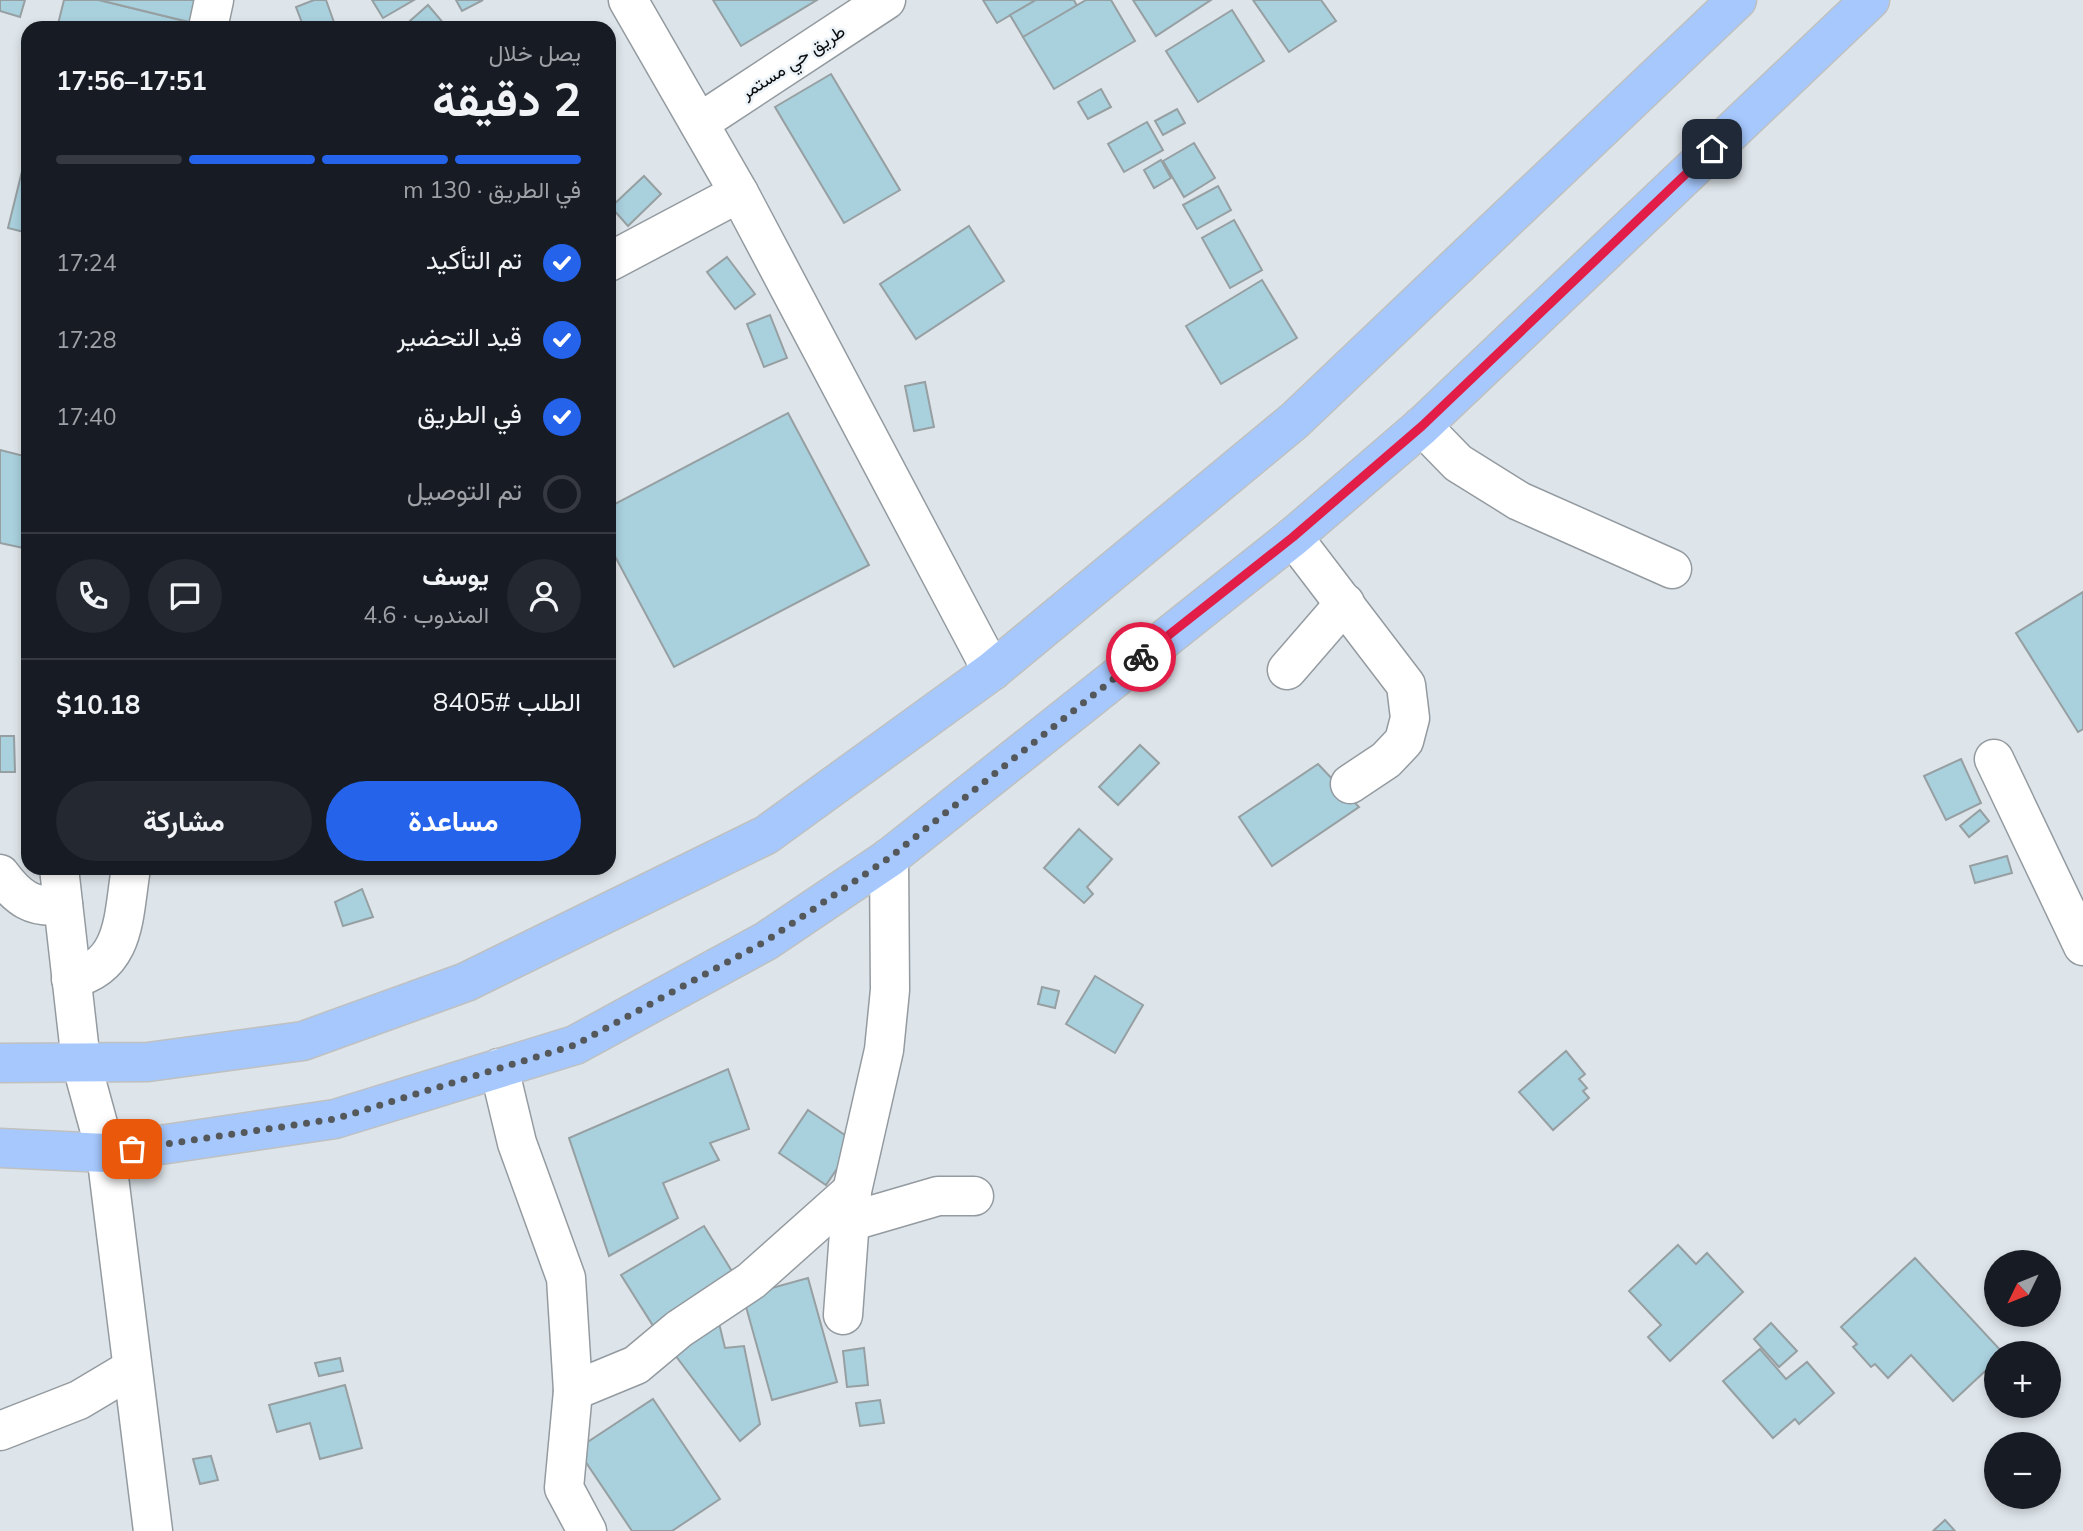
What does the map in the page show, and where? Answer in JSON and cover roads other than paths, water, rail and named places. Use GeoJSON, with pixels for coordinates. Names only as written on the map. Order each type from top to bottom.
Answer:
{"type":"FeatureCollection","features":[{"type":"Feature","properties":{"kind":"main road"},"geometry":{"type":"LineString","coordinates":[[0,1063],[148,1062],[303,1041],[466,982],[766,835],[992,671],[1294,421],[1737,0]]}},
{"type":"Feature","properties":{"kind":"main road"},"geometry":{"type":"LineString","coordinates":[[0,1148],[106,1153],[335,1119],[575,1045],[766,941],[889,858],[1293,537],[1422,426],[1870,0]]}},
{"type":"Feature","properties":{"kind":"street"},"geometry":{"type":"LineString","coordinates":[[210,21],[215,0]]}},
{"type":"Feature","properties":{"kind":"street"},"geometry":{"type":"LineString","coordinates":[[628,0],[739,192],[992,671]]}},
{"type":"Feature","properties":{"kind":"street","name":"طريق حي مستمر"},"geometry":{"type":"LineString","coordinates":[[699,124],[886,0]]}},
{"type":"Feature","properties":{"kind":"street"},"geometry":{"type":"LineString","coordinates":[[616,258],[739,192]]}},
{"type":"Feature","properties":{"kind":"street"},"geometry":{"type":"LineString","coordinates":[[1422,426],[1458,463],[1519,500],[1672,569]]}},
{"type":"Feature","properties":{"kind":"street"},"geometry":{"type":"LineString","coordinates":[[1293,537],[1406,685],[1410,718],[1404,741],[1386,761],[1350,784]]}},
{"type":"Feature","properties":{"kind":"street"},"geometry":{"type":"LineString","coordinates":[[1287,670],[1345,603]]}},
{"type":"Feature","properties":{"kind":"street"},"geometry":{"type":"LineString","coordinates":[[1994,759],[2083,946]]}},
{"type":"Feature","properties":{"kind":"street"},"geometry":{"type":"LineString","coordinates":[[844,1315],[851,1207],[884,1050],[890,990],[889,858]]}},
{"type":"Feature","properties":{"kind":"street"},"geometry":{"type":"LineString","coordinates":[[0,874],[23,900],[35,905],[61,886]]}},
{"type":"Feature","properties":{"kind":"street"},"geometry":{"type":"LineString","coordinates":[[71,979],[103,966],[114,952],[130,875]]}},
{"type":"Feature","properties":{"kind":"street"},"geometry":{"type":"LineString","coordinates":[[61,886],[81,1062],[106,1153],[153,1531]]}},
{"type":"Feature","properties":{"kind":"street"},"geometry":{"type":"LineString","coordinates":[[499,1068],[517,1143],[566,1278],[573,1391],[564,1488],[587,1531]]}},
{"type":"Feature","properties":{"kind":"street"},"geometry":{"type":"LineString","coordinates":[[573,1391],[636,1365],[679,1329],[851,1207],[938,1196],[974,1196]]}},
{"type":"Feature","properties":{"kind":"street"},"geometry":{"type":"LineString","coordinates":[[0,1432],[79,1400],[131,1369]]}}]}
